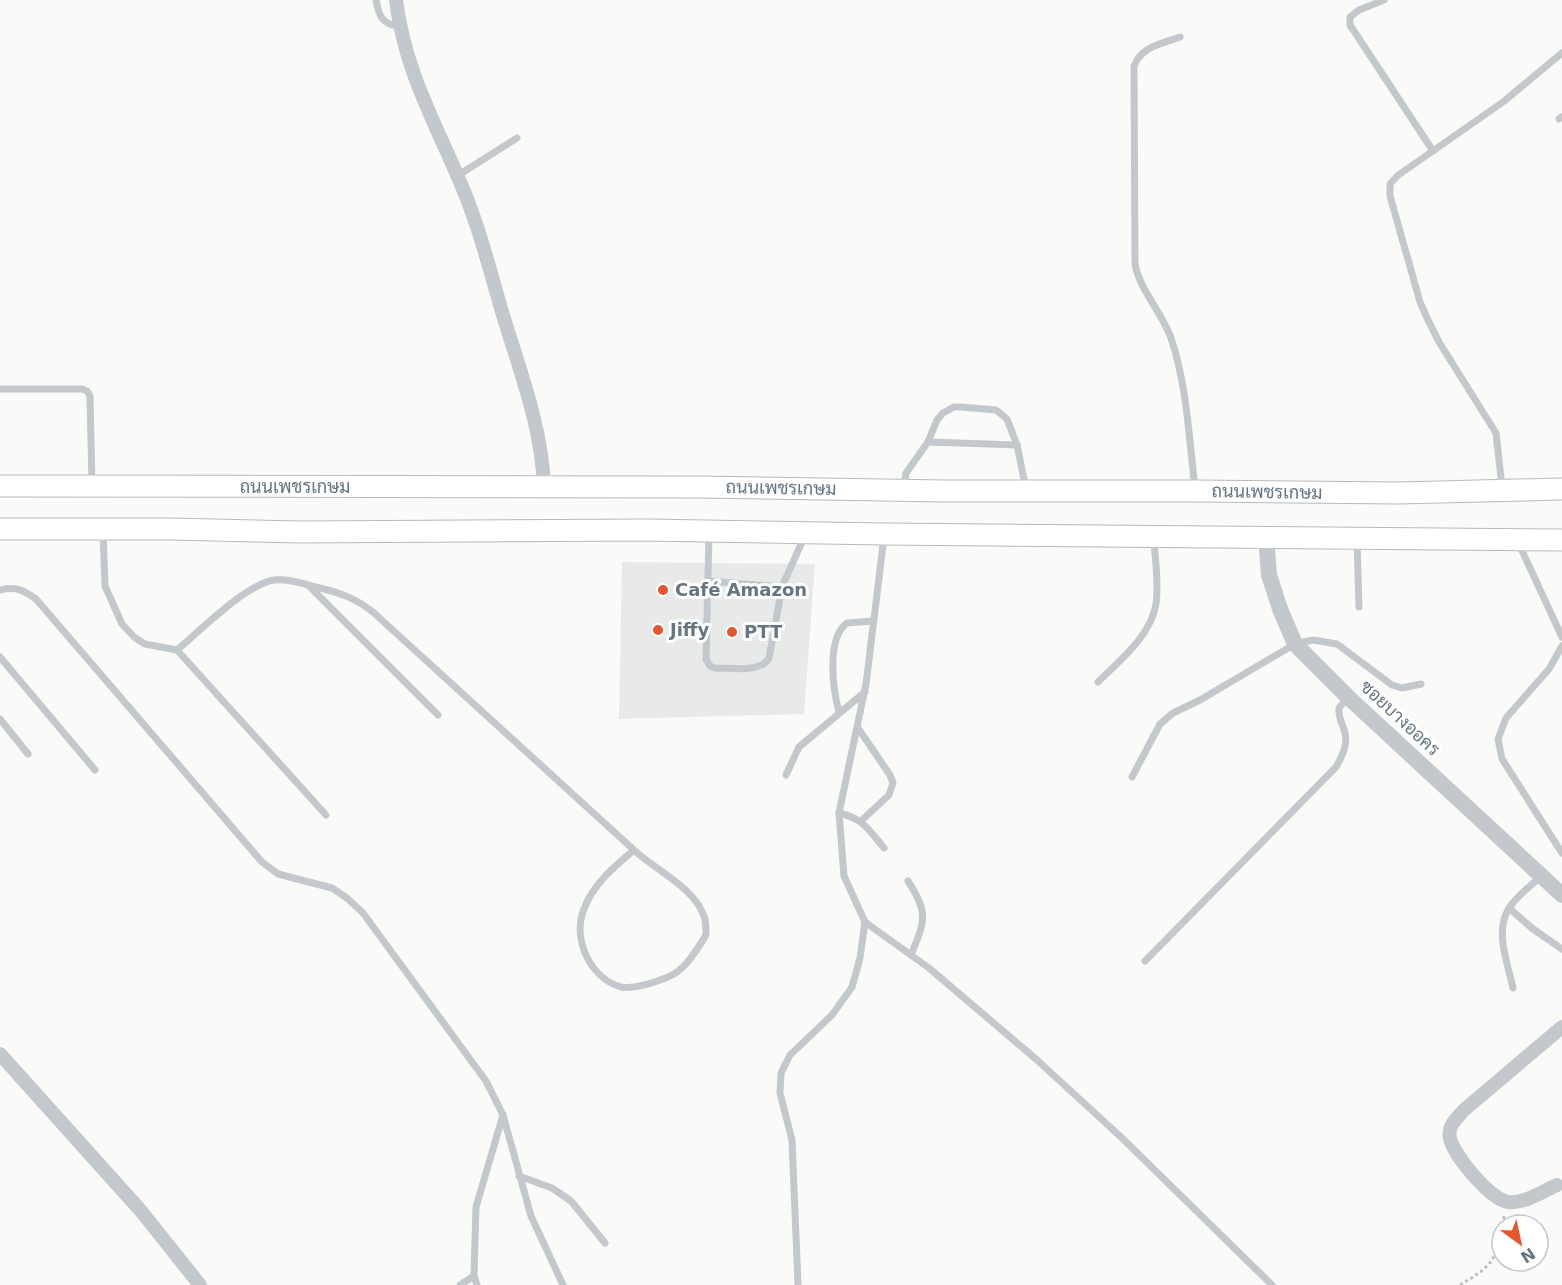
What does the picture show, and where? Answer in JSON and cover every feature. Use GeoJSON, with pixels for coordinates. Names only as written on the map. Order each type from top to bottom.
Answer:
{"type":"FeatureCollection","features":[{"type":"Feature","properties":{"kind":"main road","name":"ถนนเพชรเกษม"},"geometry":{"type":"LineString","coordinates":[[0,486],[699,487],[1398,493],[1562,489]]}},
{"type":"Feature","properties":{"kind":"main road"},"geometry":{"type":"LineString","coordinates":[[0,529],[709,531],[1562,540]]}},
{"type":"Feature","properties":{"kind":"street"},"geometry":{"type":"LineString","coordinates":[[396,0],[408,60],[419,92],[457,176],[480,241],[536,424],[543,460],[544,487]]}},
{"type":"Feature","properties":{"kind":"street","name":"ซอยบางออคร"},"geometry":{"type":"LineString","coordinates":[[1266,537],[1269,575],[1295,644],[1348,697],[1562,895]]}},
{"type":"Feature","properties":{"kind":"street"},"geometry":{"type":"LineString","coordinates":[[1557,1185],[1518,1201],[1506,1202],[1489,1192],[1458,1156],[1449,1137],[1450,1126],[1464,1110],[1562,1027]]}},
{"type":"Feature","properties":{"kind":"street"},"geometry":{"type":"LineString","coordinates":[[0,1054],[141,1211],[200,1285]]}},
{"type":"Feature","properties":{"kind":"lane"},"geometry":{"type":"LineString","coordinates":[[376,0],[382,20],[386,24],[400,26]]}},
{"type":"Feature","properties":{"kind":"lane"},"geometry":{"type":"LineString","coordinates":[[1384,0],[1359,10],[1350,17],[1350,25],[1433,151]]}},
{"type":"Feature","properties":{"kind":"lane"},"geometry":{"type":"LineString","coordinates":[[1179,37],[1145,50],[1138,55],[1134,66],[1135,264],[1139,279],[1170,334],[1179,361],[1196,491]]}},
{"type":"Feature","properties":{"kind":"lane"},"geometry":{"type":"LineString","coordinates":[[1503,489],[1496,433],[1438,342],[1420,302],[1390,196],[1390,184],[1397,176],[1503,102],[1562,53]]}},
{"type":"Feature","properties":{"kind":"lane"},"geometry":{"type":"LineString","coordinates":[[457,176],[517,138]]}},
{"type":"Feature","properties":{"kind":"lane"},"geometry":{"type":"LineString","coordinates":[[0,389],[82,389],[87,391],[90,396],[92,487]]}},
{"type":"Feature","properties":{"kind":"lane"},"geometry":{"type":"LineString","coordinates":[[904,490],[906,472],[928,442],[938,420],[943,413],[954,407],[962,407],[996,410],[1002,414],[1011,427],[1017,445],[1026,491]]}},
{"type":"Feature","properties":{"kind":"lane"},"geometry":{"type":"LineString","coordinates":[[928,442],[1017,445]]}},
{"type":"Feature","properties":{"kind":"lane"},"geometry":{"type":"LineString","coordinates":[[103,530],[105,586],[122,624],[134,637],[146,644],[177,650],[326,815]]}},
{"type":"Feature","properties":{"kind":"lane"},"geometry":{"type":"LineString","coordinates":[[709,531],[706,659],[710,666],[715,668],[759,667],[766,663],[769,658],[782,587],[807,532]]}},
{"type":"Feature","properties":{"kind":"lane"},"geometry":{"type":"LineString","coordinates":[[884,534],[865,692],[839,813],[844,876],[865,922],[929,968],[1037,1060],[1122,1138],[1272,1285]]}},
{"type":"Feature","properties":{"kind":"lane"},"geometry":{"type":"LineString","coordinates":[[1098,682],[1127,653],[1150,623],[1157,590],[1154,536]]}},
{"type":"Feature","properties":{"kind":"lane"},"geometry":{"type":"LineString","coordinates":[[1358,538],[1359,607]]}},
{"type":"Feature","properties":{"kind":"lane"},"geometry":{"type":"LineString","coordinates":[[1517,540],[1562,637]]}},
{"type":"Feature","properties":{"kind":"lane"},"geometry":{"type":"LineString","coordinates":[[177,650],[247,592],[274,580],[309,585],[344,594],[360,602],[634,850],[676,882],[704,915],[706,935],[694,954],[675,973],[647,985],[623,988],[604,978],[586,958],[579,931],[583,910],[595,888],[634,850]]}},
{"type":"Feature","properties":{"kind":"lane"},"geometry":{"type":"LineString","coordinates":[[708,581],[782,587]]}},
{"type":"Feature","properties":{"kind":"lane"},"geometry":{"type":"LineString","coordinates":[[309,585],[438,715]]}},
{"type":"Feature","properties":{"kind":"lane"},"geometry":{"type":"LineString","coordinates":[[0,590],[22,589],[36,599],[262,862],[278,874],[332,888],[363,913],[486,1081],[502,1114],[531,1216],[563,1285]]}},
{"type":"Feature","properties":{"kind":"lane"},"geometry":{"type":"LineString","coordinates":[[839,712],[833,684],[837,633],[847,623],[873,621]]}},
{"type":"Feature","properties":{"kind":"lane"},"geometry":{"type":"LineString","coordinates":[[1132,777],[1160,723],[1173,713],[1200,700],[1295,644],[1313,640],[1337,644],[1392,685],[1402,688],[1421,684]]}},
{"type":"Feature","properties":{"kind":"lane"},"geometry":{"type":"LineString","coordinates":[[1562,646],[1549,669],[1506,718],[1498,739],[1502,759],[1562,853]]}},
{"type":"Feature","properties":{"kind":"lane"},"geometry":{"type":"LineString","coordinates":[[0,657],[95,770]]}},
{"type":"Feature","properties":{"kind":"lane"},"geometry":{"type":"LineString","coordinates":[[786,775],[799,747],[865,692]]}},
{"type":"Feature","properties":{"kind":"lane"},"geometry":{"type":"LineString","coordinates":[[1145,961],[1336,766],[1343,753],[1346,735],[1340,721],[1339,708],[1348,697]]}},
{"type":"Feature","properties":{"kind":"lane"},"geometry":{"type":"LineString","coordinates":[[0,719],[28,754]]}},
{"type":"Feature","properties":{"kind":"lane"},"geometry":{"type":"LineString","coordinates":[[858,728],[893,783],[889,795],[861,821]]}},
{"type":"Feature","properties":{"kind":"lane"},"geometry":{"type":"LineString","coordinates":[[839,813],[861,821],[884,848]]}},
{"type":"Feature","properties":{"kind":"lane"},"geometry":{"type":"LineString","coordinates":[[1514,988],[1503,943],[1503,921],[1509,908],[1541,876]]}},
{"type":"Feature","properties":{"kind":"lane"},"geometry":{"type":"LineString","coordinates":[[908,881],[923,908],[922,928],[910,955]]}},
{"type":"Feature","properties":{"kind":"lane"},"geometry":{"type":"LineString","coordinates":[[1509,908],[1533,929],[1562,949]]}},
{"type":"Feature","properties":{"kind":"lane"},"geometry":{"type":"LineString","coordinates":[[798,1285],[792,1140],[780,1093],[781,1073],[790,1055],[832,1015],[852,987],[860,958],[865,922]]}},
{"type":"Feature","properties":{"kind":"lane"},"geometry":{"type":"LineString","coordinates":[[477,1285],[474,1276],[477,1207],[502,1114]]}},
{"type":"Feature","properties":{"kind":"lane"},"geometry":{"type":"LineString","coordinates":[[519,1176],[552,1188],[571,1201],[605,1243]]}},
{"type":"Feature","properties":{"kind":"lane"},"geometry":{"type":"LineString","coordinates":[[460,1285],[474,1276]]}},
{"type":"Feature","properties":{"kind":"path"},"geometry":{"type":"LineString","coordinates":[[1460,1285],[1490,1264]]}},
{"type":"Feature","properties":{"kind":"shaded area","name":"PTT"},"geometry":{"type":"Polygon","coordinates":[[[622,562],[815,564],[804,714],[619,719],[622,562]]]}},
{"type":"Feature","properties":{"kind":"place","name":"Café Amazon"},"geometry":{"type":"Point","coordinates":[663,590]}},
{"type":"Feature","properties":{"kind":"place","name":"Jiffy"},"geometry":{"type":"Point","coordinates":[658,630]}},
{"type":"Feature","properties":{"kind":"place","name":"PTT"},"geometry":{"type":"Point","coordinates":[732,632]}}]}
